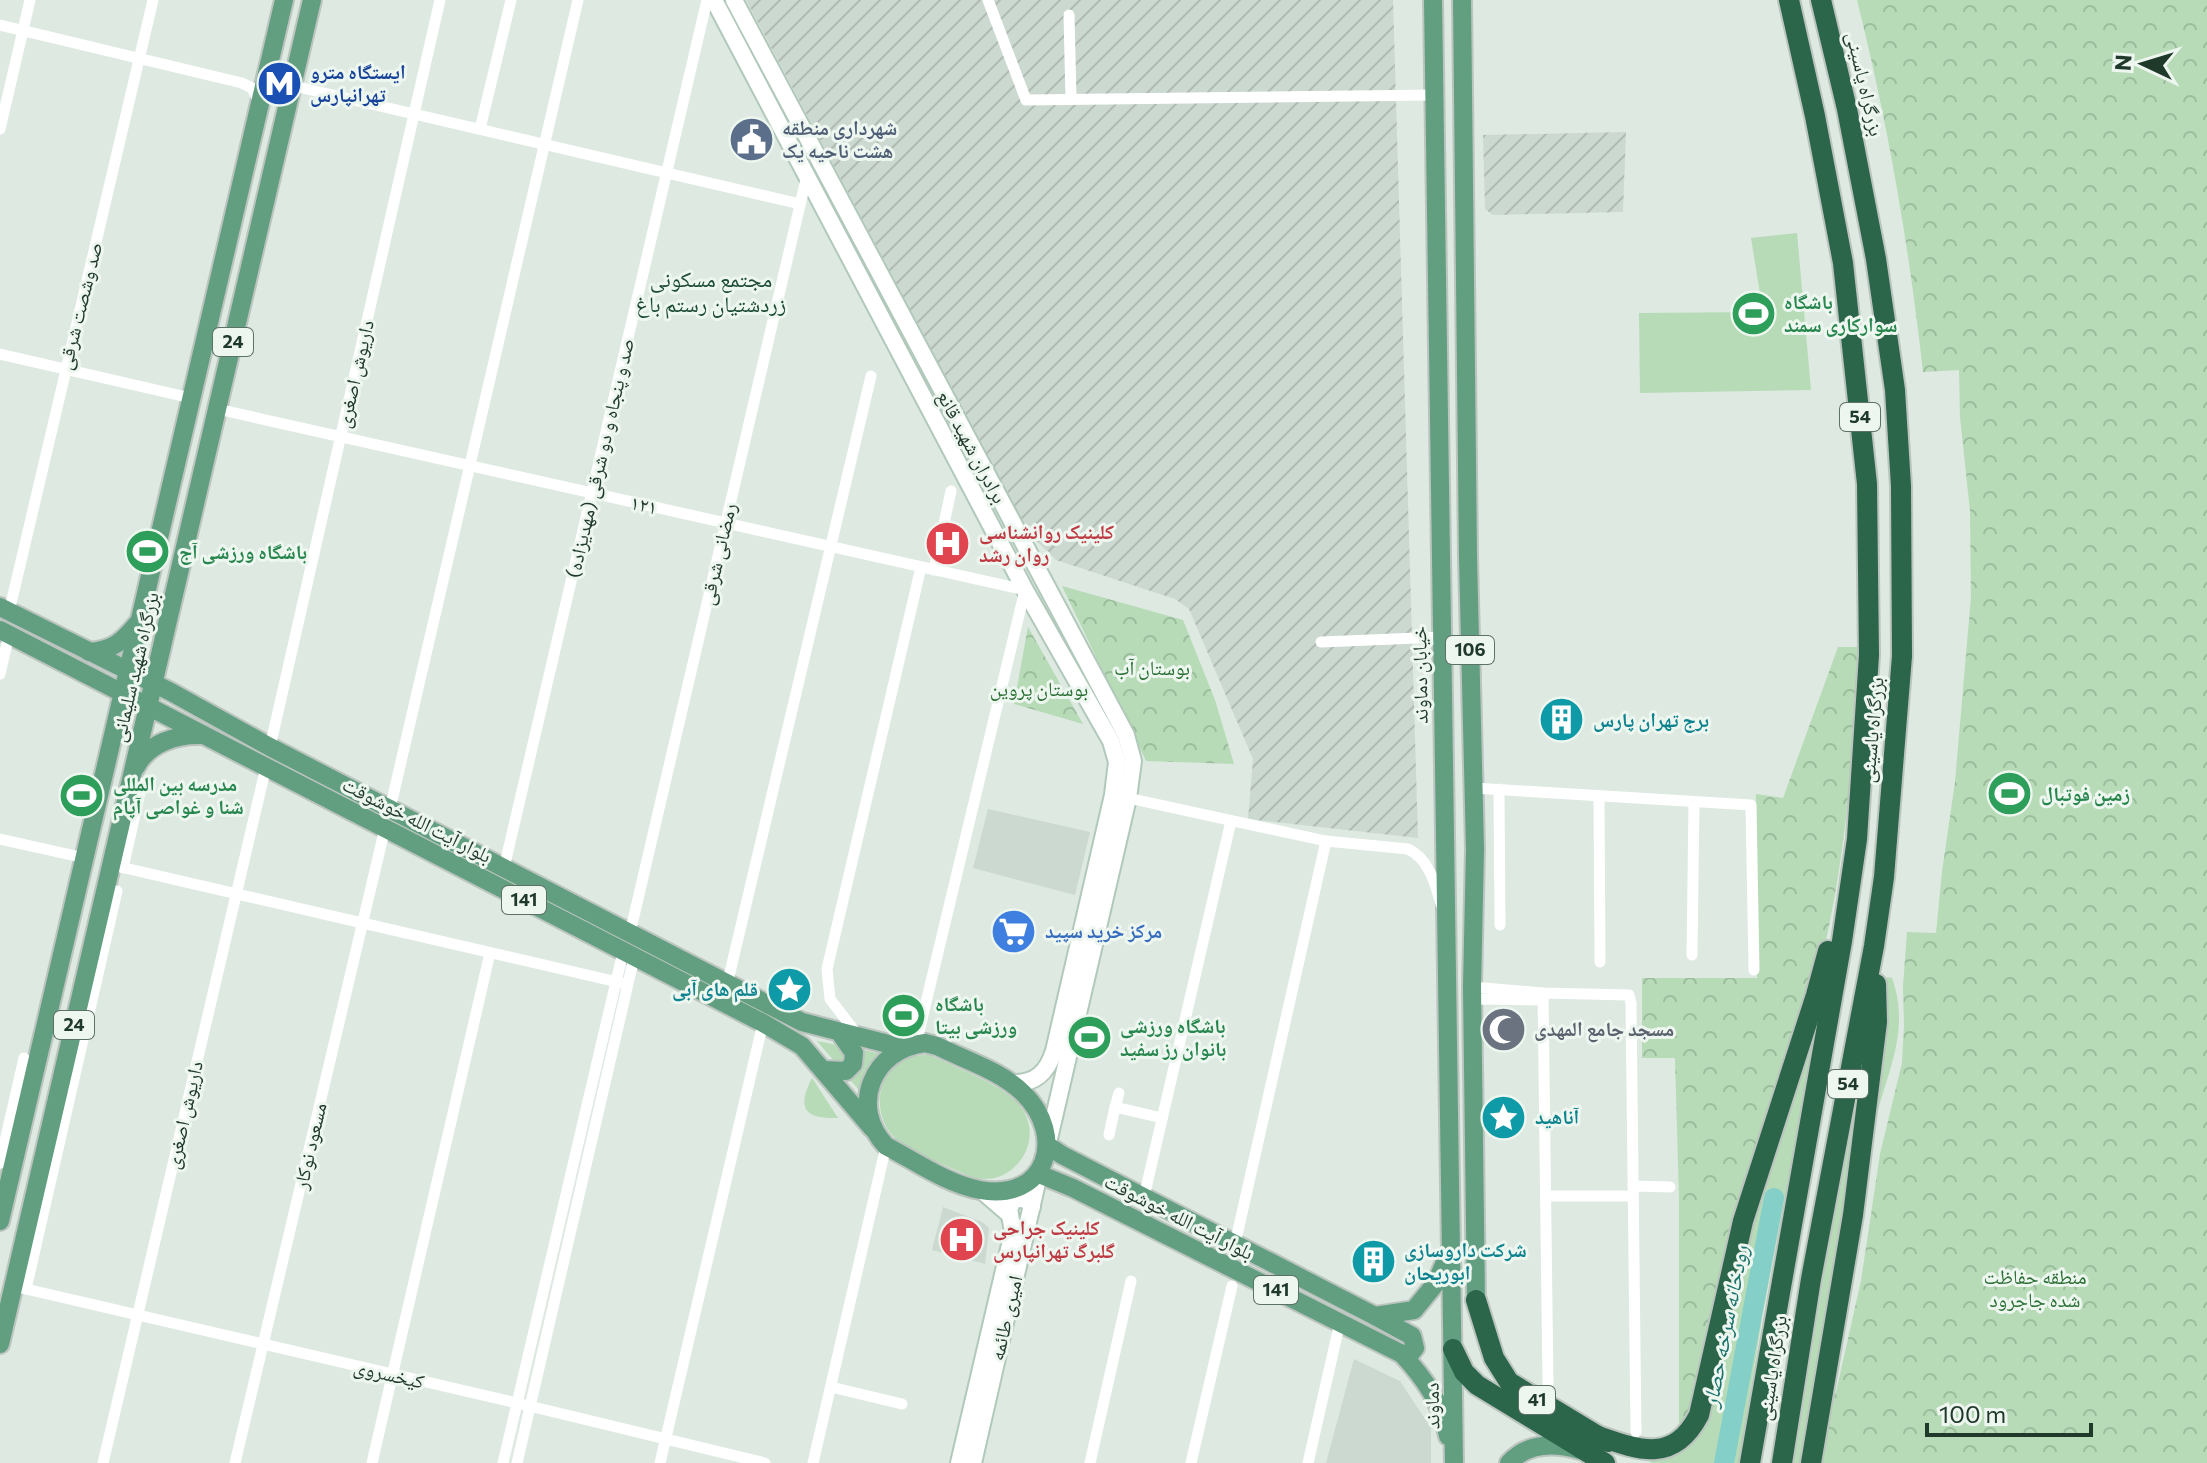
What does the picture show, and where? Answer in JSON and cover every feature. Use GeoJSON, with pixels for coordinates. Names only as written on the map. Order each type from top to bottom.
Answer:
{"type":"FeatureCollection","features":[{"type":"Feature","properties":{"kind":"highway","name":"بزرگراه یاسینی"},"geometry":{"type":"LineString","coordinates":[[1750,1463],[1842,941],[1857,839],[1869,655],[1867,484],[1843,263],[1789,0]]}},
{"type":"Feature","properties":{"kind":"highway","name":"بزرگراه یاسینی"},"geometry":{"type":"LineString","coordinates":[[1782,1463],[1811,1279],[1874,946],[1884,877],[1902,656],[1901,486],[1895,390],[1876,259],[1847,109],[1821,0]]}},
{"type":"Feature","properties":{"kind":"highway"},"geometry":{"type":"LineString","coordinates":[[1598,1436],[1638,1449],[1660,1449],[1686,1436],[1699,1415],[1743,1221],[1816,995],[1857,839]]}},
{"type":"Feature","properties":{"kind":"highway"},"geometry":{"type":"LineString","coordinates":[[1811,1463],[1853,1215],[1875,1037],[1874,946]]}},
{"type":"Feature","properties":{"kind":"highway","name":"41"},"geometry":{"type":"LineString","coordinates":[[1476,1300],[1494,1358],[1509,1382],[1642,1463]]}},
{"type":"Feature","properties":{"kind":"highway","name":"41"},"geometry":{"type":"LineString","coordinates":[[1453,1349],[1459,1365],[1477,1385],[1604,1463]]}},
{"type":"Feature","properties":{"kind":"main road","name":"بزرگراه شهید سلیمانی"},"geometry":{"type":"LineString","coordinates":[[0,1221],[284,0]]}},
{"type":"Feature","properties":{"kind":"main road","name":"بزرگراه شهید سلیمانی"},"geometry":{"type":"LineString","coordinates":[[0,1344],[20,1288],[138,778],[149,706],[312,0]]}},
{"type":"Feature","properties":{"kind":"main road","name":"برادران شهید قانع"},"geometry":{"type":"LineString","coordinates":[[714,0],[1025,590],[1111,741],[1117,762],[1113,795],[1050,1062],[1032,1082],[1012,1083]]}},
{"type":"Feature","properties":{"kind":"main road","name":"برادران شهید قانع"},"geometry":{"type":"LineString","coordinates":[[734,0],[1126,735],[1133,761],[1128,798],[1047,1145]]}},
{"type":"Feature","properties":{"kind":"main road","name":"خیابان دماوند"},"geometry":{"type":"LineString","coordinates":[[1433,0],[1453,1349]]}},
{"type":"Feature","properties":{"kind":"main road","name":"106"},"geometry":{"type":"LineString","coordinates":[[1462,0],[1475,849],[1472,993],[1476,1300]]}},
{"type":"Feature","properties":{"kind":"main road"},"geometry":{"type":"LineString","coordinates":[[807,174],[823,165]]}},
{"type":"Feature","properties":{"kind":"main road","name":"بلوار آیت الله خوشوقت"},"geometry":{"type":"LineString","coordinates":[[5,609],[811,1026],[910,1046]]}},
{"type":"Feature","properties":{"kind":"main road"},"geometry":{"type":"LineString","coordinates":[[89,652],[108,651],[123,641],[141,619]]}},
{"type":"Feature","properties":{"kind":"main road","name":"بلوار آیت الله خوشوقت"},"geometry":{"type":"LineString","coordinates":[[5,633],[763,1023],[802,1046],[872,1128]]}},
{"type":"Feature","properties":{"kind":"main road"},"geometry":{"type":"LineString","coordinates":[[138,778],[139,761],[159,743],[185,734],[206,735]]}},
{"type":"Feature","properties":{"kind":"main road"},"geometry":{"type":"LineString","coordinates":[[1445,849],[1455,858],[1466,852],[1468,802],[1473,780]]}},
{"type":"Feature","properties":{"kind":"main road"},"geometry":{"type":"LineString","coordinates":[[823,1070],[846,1071],[853,1064],[854,1053],[840,1033]]}},
{"type":"Feature","properties":{"kind":"main road"},"geometry":{"type":"LineString","coordinates":[[910,1046],[937,1046],[1012,1083],[1039,1113],[1047,1145],[1039,1174],[1025,1184],[1010,1189],[981,1190],[962,1185],[886,1146],[872,1128],[867,1110],[870,1083],[884,1060],[910,1046]]}},
{"type":"Feature","properties":{"kind":"main road","name":"بلوار آیت الله خوشوقت"},"geometry":{"type":"LineString","coordinates":[[1047,1145],[1412,1336],[1415,1348],[1411,1353],[1402,1354]]}},
{"type":"Feature","properties":{"kind":"main road","name":"بلوار آیت الله خوشوقت"},"geometry":{"type":"LineString","coordinates":[[1039,1174],[1073,1188],[1402,1354],[1436,1398],[1447,1428],[1454,1463]]}},
{"type":"Feature","properties":{"kind":"main road","name":"امیری طائمه"},"geometry":{"type":"LineString","coordinates":[[973,1463],[1039,1174]]}},
{"type":"Feature","properties":{"kind":"main road"},"geometry":{"type":"LineString","coordinates":[[981,1190],[1010,1215]]}},
{"type":"Feature","properties":{"kind":"main road"},"geometry":{"type":"LineString","coordinates":[[1010,1215],[1009,1208],[1015,1198],[1027,1200],[1032,1207]]}},
{"type":"Feature","properties":{"kind":"main road","name":"امیری طائمه"},"geometry":{"type":"LineString","coordinates":[[959,1463],[1013,1232],[1010,1215]]}},
{"type":"Feature","properties":{"kind":"main road"},"geometry":{"type":"LineString","coordinates":[[1375,1316],[1414,1310],[1436,1283],[1450,1248]]}},
{"type":"Feature","properties":{"kind":"main road","name":"دماوند"},"geometry":{"type":"LineString","coordinates":[[1453,1349],[1454,1463]]}},
{"type":"Feature","properties":{"kind":"main road"},"geometry":{"type":"LineString","coordinates":[[1509,1463],[1523,1451],[1543,1445],[1578,1449],[1604,1463]]}},
{"type":"Feature","properties":{"kind":"street"},"geometry":{"type":"LineString","coordinates":[[0,129],[30,0]]}},
{"type":"Feature","properties":{"kind":"street","name":"صد وشصت شرقی"},"geometry":{"type":"LineString","coordinates":[[5,609],[153,0]]}},
{"type":"Feature","properties":{"kind":"street","name":"داریوش اصغری"},"geometry":{"type":"LineString","coordinates":[[270,747],[440,0]]}},
{"type":"Feature","properties":{"kind":"street"},"geometry":{"type":"LineString","coordinates":[[480,129],[511,0]]}},
{"type":"Feature","properties":{"kind":"street"},"geometry":{"type":"LineString","coordinates":[[390,809],[578,0]]}},
{"type":"Feature","properties":{"kind":"street","name":"صد و پنجاه و دو شرقی (مهدیزاده)"},"geometry":{"type":"LineString","coordinates":[[504,868],[707,0]]}},
{"type":"Feature","properties":{"kind":"street"},"geometry":{"type":"LineString","coordinates":[[988,0],[1026,100],[1434,95]]}},
{"type":"Feature","properties":{"kind":"street"},"geometry":{"type":"LineString","coordinates":[[1069,15],[1071,99]]}},
{"type":"Feature","properties":{"kind":"street"},"geometry":{"type":"LineString","coordinates":[[0,25],[242,83],[252,88],[260,104]]}},
{"type":"Feature","properties":{"kind":"street"},"geometry":{"type":"LineString","coordinates":[[294,86],[800,204]]}},
{"type":"Feature","properties":{"kind":"street","name":"رمضانی شرقی"},"geometry":{"type":"LineString","coordinates":[[630,933],[807,174]]}},
{"type":"Feature","properties":{"kind":"street"},"geometry":{"type":"LineString","coordinates":[[0,354],[191,398]]}},
{"type":"Feature","properties":{"kind":"street"},"geometry":{"type":"LineString","coordinates":[[727,985],[871,376]]}},
{"type":"Feature","properties":{"kind":"street","name":"۱۲۱"},"geometry":{"type":"LineString","coordinates":[[217,409],[1025,590]]}},
{"type":"Feature","properties":{"kind":"street"},"geometry":{"type":"LineString","coordinates":[[934,570],[951,491]]}},
{"type":"Feature","properties":{"kind":"street"},"geometry":{"type":"LineString","coordinates":[[860,1038],[830,999],[827,969],[921,567]]}},
{"type":"Feature","properties":{"kind":"street"},"geometry":{"type":"LineString","coordinates":[[910,1046],[1025,590],[1041,579]]}},
{"type":"Feature","properties":{"kind":"street"},"geometry":{"type":"LineString","coordinates":[[0,674],[5,633]]}},
{"type":"Feature","properties":{"kind":"street"},"geometry":{"type":"LineString","coordinates":[[1321,642],[1442,637]]}},
{"type":"Feature","properties":{"kind":"street","name":"داریوش اصغری"},"geometry":{"type":"LineString","coordinates":[[103,1463],[266,767]]}},
{"type":"Feature","properties":{"kind":"street"},"geometry":{"type":"LineString","coordinates":[[1473,780],[1499,789],[1751,805],[1754,970]]}},
{"type":"Feature","properties":{"kind":"street"},"geometry":{"type":"LineString","coordinates":[[1499,789],[1500,925]]}},
{"type":"Feature","properties":{"kind":"street"},"geometry":{"type":"LineString","coordinates":[[1599,796],[1600,962]]}},
{"type":"Feature","properties":{"kind":"street"},"geometry":{"type":"LineString","coordinates":[[1128,798],[1326,841],[1408,849],[1417,854],[1432,877],[1446,921]]}},
{"type":"Feature","properties":{"kind":"street"},"geometry":{"type":"LineString","coordinates":[[1692,955],[1694,802]]}},
{"type":"Feature","properties":{"kind":"street"},"geometry":{"type":"LineString","coordinates":[[1144,1197],[1231,821]]}},
{"type":"Feature","properties":{"kind":"street","name":"مسعود نوکار"},"geometry":{"type":"LineString","coordinates":[[235,1463],[385,828]]}},
{"type":"Feature","properties":{"kind":"street"},"geometry":{"type":"LineString","coordinates":[[0,839],[85,858]]}},
{"type":"Feature","properties":{"kind":"street"},"geometry":{"type":"LineString","coordinates":[[1235,1244],[1326,841]]}},
{"type":"Feature","properties":{"kind":"street"},"geometry":{"type":"LineString","coordinates":[[117,866],[621,983]]}},
{"type":"Feature","properties":{"kind":"street"},"geometry":{"type":"LineString","coordinates":[[90,984],[117,891]]}},
{"type":"Feature","properties":{"kind":"street"},"geometry":{"type":"LineString","coordinates":[[372,1463],[490,953]]}},
{"type":"Feature","properties":{"kind":"street"},"geometry":{"type":"LineString","coordinates":[[503,1463],[553,1275],[629,955]]}},
{"type":"Feature","properties":{"kind":"street"},"geometry":{"type":"LineString","coordinates":[[1472,993],[1629,995],[1636,1432]]}},
{"type":"Feature","properties":{"kind":"street"},"geometry":{"type":"LineString","coordinates":[[1543,996],[1548,1384]]}},
{"type":"Feature","properties":{"kind":"street"},"geometry":{"type":"LineString","coordinates":[[660,1463],[763,1023]]}},
{"type":"Feature","properties":{"kind":"street"},"geometry":{"type":"LineString","coordinates":[[0,1163],[24,1058]]}},
{"type":"Feature","properties":{"kind":"street"},"geometry":{"type":"LineString","coordinates":[[1109,1135],[1119,1093]]}},
{"type":"Feature","properties":{"kind":"street"},"geometry":{"type":"LineString","coordinates":[[1115,1107],[1162,1118]]}},
{"type":"Feature","properties":{"kind":"street"},"geometry":{"type":"LineString","coordinates":[[813,1463],[886,1146]]}},
{"type":"Feature","properties":{"kind":"street"},"geometry":{"type":"LineString","coordinates":[[1546,1196],[1670,1187]]}},
{"type":"Feature","properties":{"kind":"street"},"geometry":{"type":"LineString","coordinates":[[517,1463],[553,1275]]}},
{"type":"Feature","properties":{"kind":"street"},"geometry":{"type":"LineString","coordinates":[[1090,1463],[1131,1281]]}},
{"type":"Feature","properties":{"kind":"street"},"geometry":{"type":"LineString","coordinates":[[1191,1463],[1232,1286]]}},
{"type":"Feature","properties":{"kind":"street","name":"کیخسروی"},"geometry":{"type":"LineString","coordinates":[[20,1288],[765,1463]]}},
{"type":"Feature","properties":{"kind":"street"},"geometry":{"type":"LineString","coordinates":[[1308,1463],[1340,1322]]}},
{"type":"Feature","properties":{"kind":"street"},"geometry":{"type":"LineString","coordinates":[[831,1387],[902,1404]]}},
{"type":"Feature","properties":{"kind":"shaded area"},"geometry":{"type":"Polygon","coordinates":[[[746,0],[1393,0],[1418,838],[1248,819],[1253,759],[1189,609],[1175,599],[1056,560],[1028,532],[746,0]]]}},
{"type":"Feature","properties":{"kind":"shaded area"},"geometry":{"type":"Polygon","coordinates":[[[1626,132],[1623,212],[1493,215],[1485,209],[1483,135],[1626,132]]]}},
{"type":"Feature","properties":{"kind":"shaded area"},"geometry":{"type":"Polygon","coordinates":[[[988,809],[1090,832],[1075,895],[973,868],[988,809]]]}},
{"type":"Feature","properties":{"kind":"shaded area","name":"کلینیک جراحی گلبرگ تهرانپارس"},"geometry":{"type":"Polygon","coordinates":[[[943,1207],[982,1222],[989,1228],[985,1264],[932,1250],[943,1207]]]}},
{"type":"Feature","properties":{"kind":"shaded area"},"geometry":{"type":"Polygon","coordinates":[[[1354,1359],[1400,1381],[1431,1428],[1431,1463],[1326,1463],[1354,1359]]]}},
{"type":"Feature","properties":{"kind":"green space","name":"منطقه حفاظت شده جاجرود"},"geometry":{"type":"Polygon","coordinates":[[[1857,0],[2207,0],[2207,1463],[1800,1463],[1836,1392],[1861,1281],[1880,1154],[1902,1063],[1907,932],[1936,933],[1955,782],[1971,597],[1970,511],[1960,417],[1959,370],[1923,372],[1896,185],[1857,0]]]}},
{"type":"Feature","properties":{"kind":"green space","name":"باشگاه سوارکاری سمند"},"geometry":{"type":"Polygon","coordinates":[[[1797,233],[1811,390],[1640,393],[1639,313],[1763,312],[1751,238],[1797,233]]]}},
{"type":"Feature","properties":{"kind":"green space","name":"بوستان آب"},"geometry":{"type":"Polygon","coordinates":[[[1062,586],[1183,620],[1215,700],[1234,764],[1146,761],[1062,586]]]}},
{"type":"Feature","properties":{"kind":"green space","name":"بوستان پروین"},"geometry":{"type":"Polygon","coordinates":[[[1028,627],[1083,724],[1014,704],[1028,627]]]}},
{"type":"Feature","properties":{"kind":"green space"},"geometry":{"type":"Polygon","coordinates":[[[1838,647],[1858,647],[1848,797],[1833,908],[1702,1394],[1679,1437],[1679,1198],[1675,1058],[1642,1058],[1642,978],[1757,978],[1756,794],[1783,798],[1838,647]]]}},
{"type":"Feature","properties":{"kind":"green space"},"geometry":{"type":"Polygon","coordinates":[[[1887,977],[1892,978],[1897,998],[1898,1036],[1874,1128],[1852,1278],[1840,1328],[1887,977]]]}},
{"type":"Feature","properties":{"kind":"green space"},"geometry":{"type":"Polygon","coordinates":[[[1825,983],[1762,1318],[1739,1463],[1652,1463],[1626,1449],[1677,1447],[1825,983]]]}},
{"type":"Feature","properties":{"kind":"green space"},"geometry":{"type":"Polygon","coordinates":[[[817,1041],[878,1053],[859,1090],[817,1041]]]}},
{"type":"Feature","properties":{"kind":"green space"},"geometry":{"type":"Polygon","coordinates":[[[930,1055],[991,1084],[1020,1106],[1028,1120],[1030,1135],[1020,1162],[1009,1172],[996,1178],[981,1179],[965,1174],[908,1147],[886,1127],[880,1104],[884,1080],[900,1062],[913,1056],[930,1055]]]}},
{"type":"Feature","properties":{"kind":"green space"},"geometry":{"type":"Polygon","coordinates":[[[1864,1064],[1808,1463],[1794,1463],[1825,1267],[1864,1064]]]}},
{"type":"Feature","properties":{"kind":"green space"},"geometry":{"type":"Polygon","coordinates":[[[812,1078],[838,1118],[818,1117],[807,1110],[805,1097],[812,1078]]]}},
{"type":"Feature","properties":{"kind":"waterway","name":"رودخانه سرخه حصار"},"geometry":{"type":"LineString","coordinates":[[1724,1463],[1774,1198]]}},
{"type":"Feature","properties":{"kind":"place","name":"ایستگاه مترو تهرانپارس"},"geometry":{"type":"Point","coordinates":[279,83]}},
{"type":"Feature","properties":{"kind":"place","name":"شهرداری منطقه هشت ناحیه یک"},"geometry":{"type":"Point","coordinates":[751,139]}},
{"type":"Feature","properties":{"kind":"place","name":"باشگاه سوارکاری سمند"},"geometry":{"type":"Point","coordinates":[1753,313]}},
{"type":"Feature","properties":{"kind":"place","name":"کلینیک روانشناسی روان رشد"},"geometry":{"type":"Point","coordinates":[948,544]}},
{"type":"Feature","properties":{"kind":"place","name":"باشگاه ورزشی آج"},"geometry":{"type":"Point","coordinates":[148,552]}},
{"type":"Feature","properties":{"kind":"place","name":"برج تهران پارس"},"geometry":{"type":"Point","coordinates":[1562,720]}},
{"type":"Feature","properties":{"kind":"place","name":"زمین فوتبال"},"geometry":{"type":"Point","coordinates":[2010,794]}},
{"type":"Feature","properties":{"kind":"place","name":"مدرسه بین المللی شنا و غواصی آپام"},"geometry":{"type":"Point","coordinates":[82,795]}},
{"type":"Feature","properties":{"kind":"place","name":"مرکز خرید سپید"},"geometry":{"type":"Point","coordinates":[1014,931]}},
{"type":"Feature","properties":{"kind":"place","name":"قلم های آبی"},"geometry":{"type":"Point","coordinates":[789,989]}},
{"type":"Feature","properties":{"kind":"place","name":"باشگاه ورزشی بیتا"},"geometry":{"type":"Point","coordinates":[904,1015]}},
{"type":"Feature","properties":{"kind":"place","name":"مسجد جامع المهدی"},"geometry":{"type":"Point","coordinates":[1503,1029]}},
{"type":"Feature","properties":{"kind":"place","name":"باشگاه ورزشی بانوان رز سفید"},"geometry":{"type":"Point","coordinates":[1089,1038]}},
{"type":"Feature","properties":{"kind":"place","name":"آناهید"},"geometry":{"type":"Point","coordinates":[1504,1117]}},
{"type":"Feature","properties":{"kind":"place","name":"کلینیک جراحی گلبرگ تهرانپارس"},"geometry":{"type":"Point","coordinates":[962,1239]}},
{"type":"Feature","properties":{"kind":"place","name":"شرکت داروسازی ابوریحان"},"geometry":{"type":"Point","coordinates":[1373,1262]}},
{"type":"Feature","properties":{"kind":"district","name":"مجتمع مسکونی زردشتیان رستم باغ"},"geometry":{"type":"Point","coordinates":[711,292]}}]}
